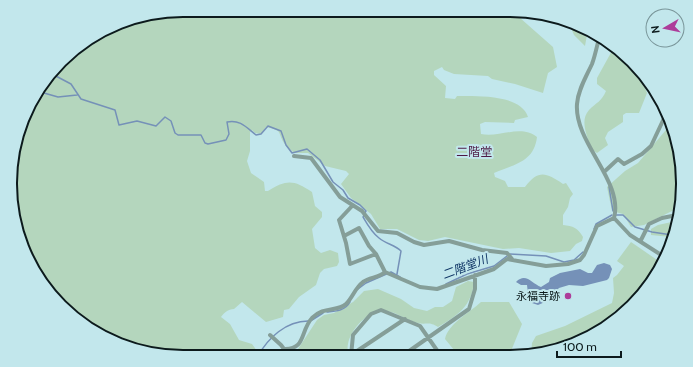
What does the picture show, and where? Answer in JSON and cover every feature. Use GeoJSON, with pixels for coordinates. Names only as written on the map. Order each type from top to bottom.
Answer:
{"type":"FeatureCollection","features":[{"type":"Feature","properties":{"kind":"street"},"geometry":{"type":"LineString","coordinates":[[344,236],[359,228],[388,273],[405,282],[427,289],[444,288],[494,269],[507,259],[546,266],[568,264],[580,260],[588,250],[597,226],[614,218],[616,212],[612,188],[586,141],[578,118],[577,104],[584,79],[592,64],[598,42]]}},
{"type":"Feature","properties":{"kind":"street"},"geometry":{"type":"LineString","coordinates":[[604,172],[618,159],[624,164],[648,149],[663,120]]}},
{"type":"Feature","properties":{"kind":"street"},"geometry":{"type":"LineString","coordinates":[[294,156],[311,158],[340,197],[362,211],[378,231],[396,233],[424,245],[449,241],[482,250],[507,253],[512,259]]}},
{"type":"Feature","properties":{"kind":"street"},"geometry":{"type":"LineString","coordinates":[[354,205],[339,220],[339,226],[344,236],[350,264],[376,254]]}},
{"type":"Feature","properties":{"kind":"street"},"geometry":{"type":"LineString","coordinates":[[641,240],[648,224],[662,218],[673,216]]}},
{"type":"Feature","properties":{"kind":"street"},"geometry":{"type":"LineString","coordinates":[[614,218],[630,235],[641,240],[660,254]]}},
{"type":"Feature","properties":{"kind":"street"},"geometry":{"type":"LineString","coordinates":[[270,335],[282,345],[284,349],[292,350],[299,345],[312,319],[325,310],[335,309],[346,304],[354,290],[363,282],[388,273]]}},
{"type":"Feature","properties":{"kind":"street"},"geometry":{"type":"LineString","coordinates":[[412,350],[469,309],[475,290],[475,275]]}},
{"type":"Feature","properties":{"kind":"street"},"geometry":{"type":"LineString","coordinates":[[352,350],[353,335],[374,312],[381,310],[420,326],[437,350]]}},
{"type":"Feature","properties":{"kind":"street"},"geometry":{"type":"LineString","coordinates":[[360,350],[405,319]]}},
{"type":"Feature","properties":{"kind":"green space"},"geometry":{"type":"Polygon","coordinates":[[[173,17],[519,17],[553,47],[557,67],[548,73],[543,93],[515,84],[492,79],[488,76],[454,74],[444,70],[442,67],[434,71],[434,75],[446,86],[445,98],[455,99],[457,96],[465,96],[497,98],[517,104],[524,109],[528,117],[515,120],[514,123],[485,122],[480,124],[481,134],[488,135],[517,131],[531,133],[537,137],[532,152],[528,157],[516,164],[494,173],[495,177],[505,181],[508,187],[525,187],[534,177],[539,175],[547,175],[563,184],[566,183],[573,194],[563,215],[563,225],[572,227],[579,231],[583,237],[582,241],[576,244],[570,251],[551,253],[519,248],[503,249],[445,237],[428,241],[419,240],[397,229],[380,229],[371,214],[351,198],[341,184],[349,174],[346,171],[325,166],[308,153],[294,153],[287,147],[279,132],[275,130],[266,127],[261,134],[255,133],[252,130],[250,132],[250,151],[247,161],[251,173],[264,182],[265,191],[268,191],[280,184],[290,182],[300,185],[312,192],[315,206],[322,212],[322,217],[312,229],[315,248],[321,253],[330,250],[338,253],[339,262],[337,266],[324,269],[320,273],[316,285],[299,297],[289,309],[284,310],[283,317],[266,322],[242,302],[234,309],[228,310],[223,314],[221,317],[230,324],[239,340],[252,344],[256,350],[173,350],[151,347],[130,341],[100,328],[82,316],[58,293],[39,267],[26,237],[20,216],[17,194],[18,162],[26,130],[39,100],[51,82],[74,58],[100,39],[110,34],[151,20],[173,17]]]}},
{"type":"Feature","properties":{"kind":"green space"},"geometry":{"type":"Polygon","coordinates":[[[572,29],[587,36],[585,46],[574,35],[572,29]]]}},
{"type":"Feature","properties":{"kind":"green space"},"geometry":{"type":"Polygon","coordinates":[[[612,52],[642,82],[647,93],[639,113],[626,113],[623,115],[623,122],[608,132],[605,138],[608,145],[597,153],[591,149],[584,124],[586,114],[601,100],[606,91],[597,84],[597,78],[612,52]]]}},
{"type":"Feature","properties":{"kind":"green space"},"geometry":{"type":"Polygon","coordinates":[[[667,129],[675,162],[676,194],[674,210],[644,225],[631,227],[623,214],[612,211],[607,187],[625,171],[638,163],[667,129]]]}},
{"type":"Feature","properties":{"kind":"green space"},"geometry":{"type":"Polygon","coordinates":[[[671,222],[667,237],[651,235],[651,229],[658,225],[671,222]]]}},
{"type":"Feature","properties":{"kind":"green space"},"geometry":{"type":"Polygon","coordinates":[[[631,242],[657,260],[642,285],[611,316],[583,333],[563,341],[532,349],[532,343],[536,336],[565,326],[612,303],[614,293],[613,278],[624,266],[617,261],[631,242]]]}},
{"type":"Feature","properties":{"kind":"green space"},"geometry":{"type":"Polygon","coordinates":[[[468,281],[474,282],[473,290],[467,304],[451,319],[438,327],[430,324],[421,324],[391,312],[381,311],[362,320],[350,338],[348,350],[296,350],[317,320],[324,315],[334,313],[353,302],[364,291],[378,289],[401,299],[414,308],[427,311],[435,307],[443,307],[452,301],[456,287],[468,281]]]}},
{"type":"Feature","properties":{"kind":"green space"},"geometry":{"type":"Polygon","coordinates":[[[481,302],[509,302],[522,324],[511,350],[454,350],[445,339],[450,328],[481,302]]]}},
{"type":"Feature","properties":{"kind":"water"},"geometry":{"type":"Polygon","coordinates":[[[604,263],[610,265],[612,269],[607,280],[583,286],[569,285],[559,288],[545,302],[538,305],[529,302],[527,285],[521,285],[516,282],[520,279],[526,278],[541,287],[549,282],[550,278],[560,273],[580,269],[588,273],[592,273],[597,265],[604,263]]]}},
{"type":"Feature","properties":{"kind":"waterway","name":"二階堂川"},"geometry":{"type":"LineString","coordinates":[[56,76],[71,84],[81,99],[115,110],[119,125],[137,121],[156,126],[165,117],[171,121],[175,133],[178,135],[201,135],[205,143],[208,144],[226,140],[229,134],[227,122],[232,121],[240,123],[256,135],[261,134],[268,126],[281,131],[286,145],[292,153],[307,149],[320,160],[333,182],[343,190],[348,198],[360,205],[366,211],[363,217],[374,234],[401,251],[397,274]]}},
{"type":"Feature","properties":{"kind":"waterway"},"geometry":{"type":"LineString","coordinates":[[44,93],[58,97],[77,95]]}},
{"type":"Feature","properties":{"kind":"waterway","name":"二階堂川"},"geometry":{"type":"LineString","coordinates":[[609,187],[613,211]]}},
{"type":"Feature","properties":{"kind":"waterway","name":"二階堂川"},"geometry":{"type":"LineString","coordinates":[[594,229],[596,224],[612,215]]}},
{"type":"Feature","properties":{"kind":"waterway","name":"二階堂川"},"geometry":{"type":"LineString","coordinates":[[616,215],[623,215],[635,227],[668,234]]}},
{"type":"Feature","properties":{"kind":"waterway","name":"二階堂川"},"geometry":{"type":"LineString","coordinates":[[510,254],[546,256],[564,262],[574,260],[583,252]]}},
{"type":"Feature","properties":{"kind":"waterway","name":"二階堂川"},"geometry":{"type":"LineString","coordinates":[[446,284],[467,274],[494,266],[507,256]]}},
{"type":"Feature","properties":{"kind":"waterway"},"geometry":{"type":"LineString","coordinates":[[358,289],[366,283],[391,272],[400,277]]}},
{"type":"Feature","properties":{"kind":"waterway"},"geometry":{"type":"LineString","coordinates":[[327,312],[343,309],[350,302]]}},
{"type":"Feature","properties":{"kind":"waterway"},"geometry":{"type":"LineString","coordinates":[[312,320],[323,313]]}},
{"type":"Feature","properties":{"kind":"waterway"},"geometry":{"type":"LineString","coordinates":[[261,350],[272,337],[285,327],[308,321]]}},
{"type":"Feature","properties":{"kind":"place","name":"永福寺跡"},"geometry":{"type":"Point","coordinates":[568,296]}},
{"type":"Feature","properties":{"kind":"district","name":"二階堂"},"geometry":{"type":"Point","coordinates":[474,152]}}]}
